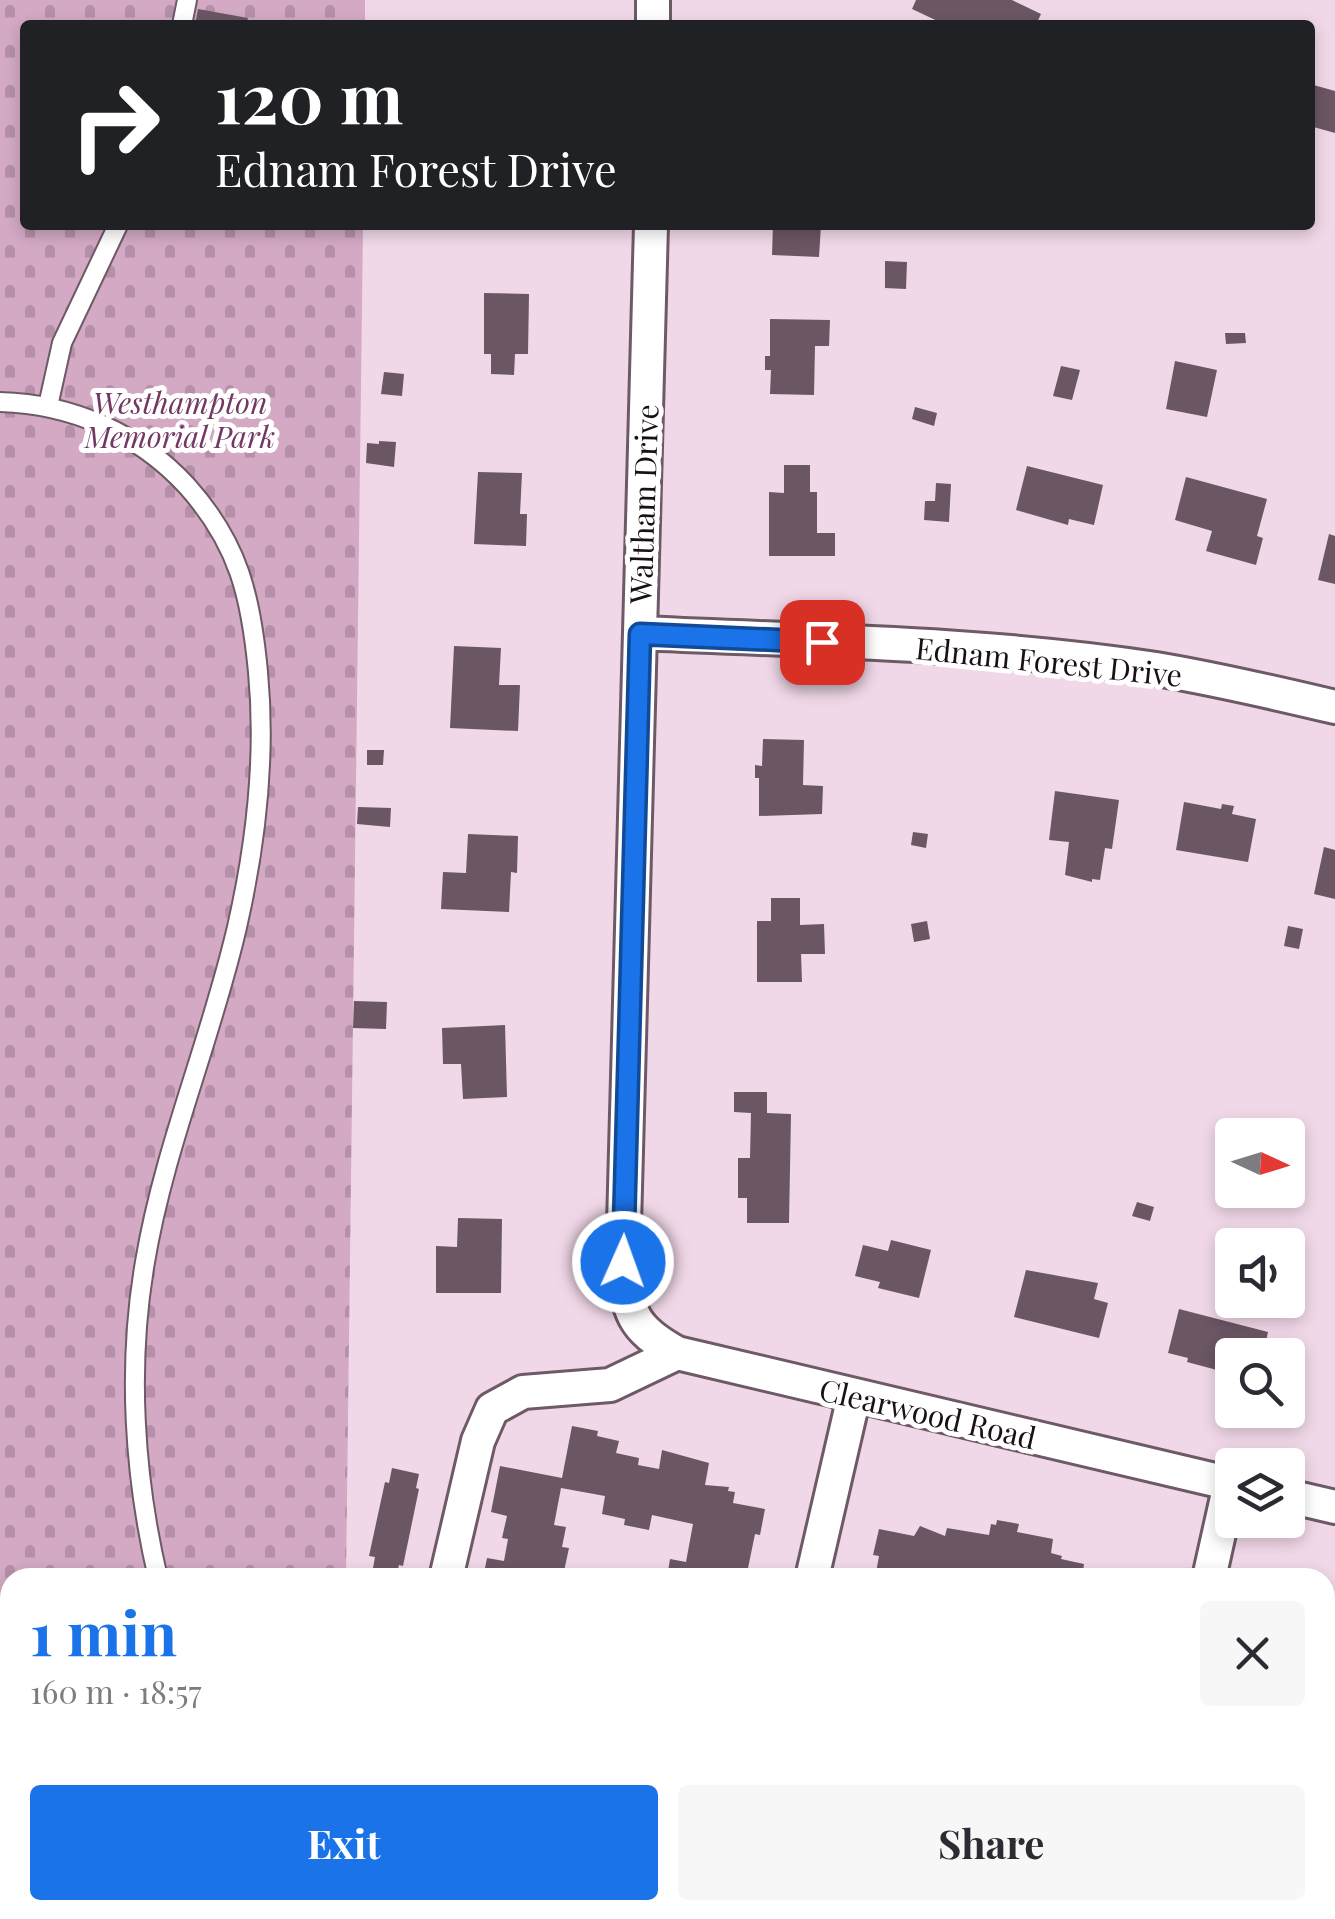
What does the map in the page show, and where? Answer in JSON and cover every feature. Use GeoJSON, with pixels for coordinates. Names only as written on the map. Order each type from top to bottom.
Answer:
{"type":"FeatureCollection","features":[{"type":"Feature","properties":{"kind":"street","name":"Waltham Drive"},"geometry":{"type":"LineString","coordinates":[[634,1321],[627,1306],[623,1262],[651,230]]}},
{"type":"Feature","properties":{"kind":"street","name":"Ednam Forest Drive"},"geometry":{"type":"LineString","coordinates":[[640,634],[968,648],[1067,658],[1158,670],[1335,707]]}},
{"type":"Feature","properties":{"kind":"street","name":"Clearwood Road"},"geometry":{"type":"LineString","coordinates":[[634,1321],[655,1341],[677,1353],[1215,1480]]}},
{"type":"Feature","properties":{"kind":"street"},"geometry":{"type":"LineString","coordinates":[[448,1568],[478,1441],[492,1409],[523,1392],[610,1385],[677,1353]]}},
{"type":"Feature","properties":{"kind":"street"},"geometry":{"type":"LineString","coordinates":[[814,1568],[854,1396]]}},
{"type":"Feature","properties":{"kind":"street"},"geometry":{"type":"LineString","coordinates":[[1305,1500],[1335,1507]]}},
{"type":"Feature","properties":{"kind":"street"},"geometry":{"type":"LineString","coordinates":[[1210,1568],[1218,1538]]}},
{"type":"Feature","properties":{"kind":"lane"},"geometry":{"type":"LineString","coordinates":[[48,406],[62,343],[116,230]]}},
{"type":"Feature","properties":{"kind":"lane"},"geometry":{"type":"LineString","coordinates":[[0,402],[48,406],[118,430],[172,470],[202,503],[228,541],[252,610],[261,704],[260,774],[253,842],[237,928],[166,1170],[143,1282],[136,1358],[136,1432],[142,1505],[156,1568]]}},
{"type":"Feature","properties":{"kind":"green space","name":"Westhampton Memorial Park"},"geometry":{"type":"Polygon","coordinates":[[[0,0],[365,0],[365,20],[20,20],[20,230],[363,230],[346,1568],[0,1568],[0,0]]]}},
{"type":"Feature","properties":{"kind":"building"},"geometry":{"type":"Polygon","coordinates":[[[916,0],[1012,0],[1041,14],[1038,20],[935,20],[912,9],[916,0]]]}},
{"type":"Feature","properties":{"kind":"building"},"geometry":{"type":"Polygon","coordinates":[[[198,9],[248,18],[247,20],[196,20],[198,9]]]}},
{"type":"Feature","properties":{"kind":"building"},"geometry":{"type":"Polygon","coordinates":[[[1315,85],[1335,91],[1335,133],[1315,127],[1315,85]]]}},
{"type":"Feature","properties":{"kind":"building"},"geometry":{"type":"Polygon","coordinates":[[[773,230],[821,230],[819,257],[772,255],[773,230]]]}},
{"type":"Feature","properties":{"kind":"building"},"geometry":{"type":"Polygon","coordinates":[[[885,261],[907,262],[906,289],[885,288],[885,261]]]}},
{"type":"Feature","properties":{"kind":"building"},"geometry":{"type":"Polygon","coordinates":[[[484,293],[529,294],[528,354],[515,354],[514,375],[491,374],[491,354],[484,354],[484,293]]]}},
{"type":"Feature","properties":{"kind":"building"},"geometry":{"type":"Polygon","coordinates":[[[770,319],[830,320],[829,346],[815,346],[814,395],[770,394],[771,370],[765,370],[765,356],[770,356],[770,319]]]}},
{"type":"Feature","properties":{"kind":"building"},"geometry":{"type":"Polygon","coordinates":[[[1225,333],[1245,333],[1246,343],[1226,344],[1225,333]]]}},
{"type":"Feature","properties":{"kind":"building"},"geometry":{"type":"Polygon","coordinates":[[[1175,361],[1217,370],[1207,417],[1166,409],[1175,361]]]}},
{"type":"Feature","properties":{"kind":"building"},"geometry":{"type":"Polygon","coordinates":[[[1061,366],[1080,370],[1072,400],[1053,396],[1061,366]]]}},
{"type":"Feature","properties":{"kind":"building"},"geometry":{"type":"Polygon","coordinates":[[[384,372],[404,374],[402,396],[381,394],[384,372]]]}},
{"type":"Feature","properties":{"kind":"building"},"geometry":{"type":"Polygon","coordinates":[[[915,407],[937,413],[934,426],[912,419],[915,407]]]}},
{"type":"Feature","properties":{"kind":"building"},"geometry":{"type":"Polygon","coordinates":[[[396,442],[394,467],[366,463],[367,443],[396,442]]]}},
{"type":"Feature","properties":{"kind":"building"},"geometry":{"type":"Polygon","coordinates":[[[784,465],[810,465],[810,492],[817,492],[817,533],[835,533],[835,556],[769,556],[769,492],[784,493],[784,465]]]}},
{"type":"Feature","properties":{"kind":"building"},"geometry":{"type":"Polygon","coordinates":[[[1027,466],[1103,485],[1094,525],[1069,519],[1068,525],[1016,510],[1027,466]]]}},
{"type":"Feature","properties":{"kind":"building"},"geometry":{"type":"Polygon","coordinates":[[[478,472],[522,473],[520,514],[527,514],[526,546],[474,544],[478,472]]]}},
{"type":"Feature","properties":{"kind":"building"},"geometry":{"type":"Polygon","coordinates":[[[1186,477],[1267,499],[1257,536],[1263,538],[1256,565],[1206,551],[1212,531],[1175,520],[1186,477]]]}},
{"type":"Feature","properties":{"kind":"building"},"geometry":{"type":"Polygon","coordinates":[[[936,483],[951,484],[949,522],[924,520],[925,501],[935,501],[936,483]]]}},
{"type":"Feature","properties":{"kind":"building"},"geometry":{"type":"Polygon","coordinates":[[[1329,534],[1335,536],[1335,584],[1318,580],[1329,534]]]}},
{"type":"Feature","properties":{"kind":"building"},"geometry":{"type":"Polygon","coordinates":[[[454,646],[501,648],[499,685],[520,685],[518,731],[450,728],[454,646]]]}},
{"type":"Feature","properties":{"kind":"building"},"geometry":{"type":"Polygon","coordinates":[[[763,739],[804,740],[803,785],[823,786],[822,814],[759,816],[755,765],[762,766],[763,739]]]}},
{"type":"Feature","properties":{"kind":"building"},"geometry":{"type":"Polygon","coordinates":[[[367,750],[384,750],[383,765],[367,765],[367,750]]]}},
{"type":"Feature","properties":{"kind":"building"},"geometry":{"type":"Polygon","coordinates":[[[1055,791],[1119,800],[1112,849],[1105,848],[1100,880],[1092,882],[1065,875],[1069,842],[1049,840],[1055,791]]]}},
{"type":"Feature","properties":{"kind":"building"},"geometry":{"type":"Polygon","coordinates":[[[1184,802],[1221,809],[1222,804],[1234,806],[1232,814],[1256,819],[1248,862],[1176,850],[1184,802]]]}},
{"type":"Feature","properties":{"kind":"building"},"geometry":{"type":"Polygon","coordinates":[[[358,807],[391,808],[390,827],[357,824],[358,807]]]}},
{"type":"Feature","properties":{"kind":"building"},"geometry":{"type":"Polygon","coordinates":[[[913,832],[928,834],[926,848],[911,845],[913,832]]]}},
{"type":"Feature","properties":{"kind":"building"},"geometry":{"type":"Polygon","coordinates":[[[468,834],[518,836],[517,873],[511,872],[509,912],[441,909],[443,872],[466,873],[468,834]]]}},
{"type":"Feature","properties":{"kind":"building"},"geometry":{"type":"Polygon","coordinates":[[[1324,847],[1335,850],[1335,899],[1314,894],[1324,847]]]}},
{"type":"Feature","properties":{"kind":"building"},"geometry":{"type":"Polygon","coordinates":[[[771,898],[800,898],[800,925],[824,924],[825,954],[801,954],[802,982],[757,982],[757,921],[771,921],[771,898]]]}},
{"type":"Feature","properties":{"kind":"building"},"geometry":{"type":"Polygon","coordinates":[[[927,921],[930,939],[914,942],[911,924],[927,921]]]}},
{"type":"Feature","properties":{"kind":"building"},"geometry":{"type":"Polygon","coordinates":[[[1288,926],[1303,929],[1299,949],[1284,946],[1288,926]]]}},
{"type":"Feature","properties":{"kind":"building"},"geometry":{"type":"Polygon","coordinates":[[[354,1001],[387,1002],[386,1029],[353,1028],[354,1001]]]}},
{"type":"Feature","properties":{"kind":"building"},"geometry":{"type":"Polygon","coordinates":[[[505,1025],[507,1097],[463,1099],[461,1064],[443,1064],[442,1028],[505,1025]]]}},
{"type":"Feature","properties":{"kind":"building"},"geometry":{"type":"Polygon","coordinates":[[[734,1092],[767,1092],[767,1113],[791,1114],[789,1223],[747,1223],[747,1198],[738,1198],[738,1158],[750,1158],[751,1113],[734,1112],[734,1092]]]}},
{"type":"Feature","properties":{"kind":"building"},"geometry":{"type":"Polygon","coordinates":[[[1137,1202],[1154,1207],[1150,1221],[1132,1216],[1137,1202]]]}},
{"type":"Feature","properties":{"kind":"building"},"geometry":{"type":"Polygon","coordinates":[[[458,1218],[502,1219],[501,1293],[436,1293],[436,1246],[457,1247],[458,1218]]]}},
{"type":"Feature","properties":{"kind":"building"},"geometry":{"type":"Polygon","coordinates":[[[891,1240],[931,1250],[919,1298],[878,1288],[880,1282],[855,1276],[863,1245],[888,1251],[891,1240]]]}},
{"type":"Feature","properties":{"kind":"building"},"geometry":{"type":"Polygon","coordinates":[[[1026,1270],[1098,1283],[1094,1299],[1108,1303],[1099,1338],[1014,1317],[1026,1270]]]}},
{"type":"Feature","properties":{"kind":"building"},"geometry":{"type":"Polygon","coordinates":[[[1179,1309],[1268,1332],[1267,1338],[1215,1338],[1215,1369],[1168,1353],[1179,1309]]]}},
{"type":"Feature","properties":{"kind":"building"},"geometry":{"type":"Polygon","coordinates":[[[572,1426],[598,1431],[597,1436],[619,1441],[616,1453],[639,1458],[638,1465],[659,1469],[662,1450],[709,1463],[705,1485],[729,1487],[728,1491],[735,1492],[733,1503],[765,1509],[748,1568],[669,1568],[670,1559],[686,1562],[693,1524],[652,1515],[649,1530],[624,1525],[625,1519],[602,1514],[605,1496],[561,1488],[554,1525],[566,1527],[562,1547],[569,1548],[565,1568],[485,1568],[487,1558],[504,1561],[508,1539],[502,1538],[507,1516],[491,1512],[500,1466],[562,1478],[572,1426]]]}},
{"type":"Feature","properties":{"kind":"building"},"geometry":{"type":"Polygon","coordinates":[[[392,1468],[419,1474],[403,1566],[373,1568],[375,1557],[369,1556],[385,1482],[389,1483],[392,1468]]]}},
{"type":"Feature","properties":{"kind":"building"},"geometry":{"type":"Polygon","coordinates":[[[997,1520],[1019,1524],[1017,1532],[1053,1539],[1051,1553],[1084,1564],[1083,1568],[877,1568],[879,1556],[873,1555],[879,1529],[914,1536],[920,1526],[945,1536],[947,1528],[989,1535],[991,1524],[996,1525],[997,1520]]]}},
{"type":"Feature","properties":{"kind":"route"},"geometry":{"type":"LineString","coordinates":[[623,1262],[640,634],[822,642]]}}]}
